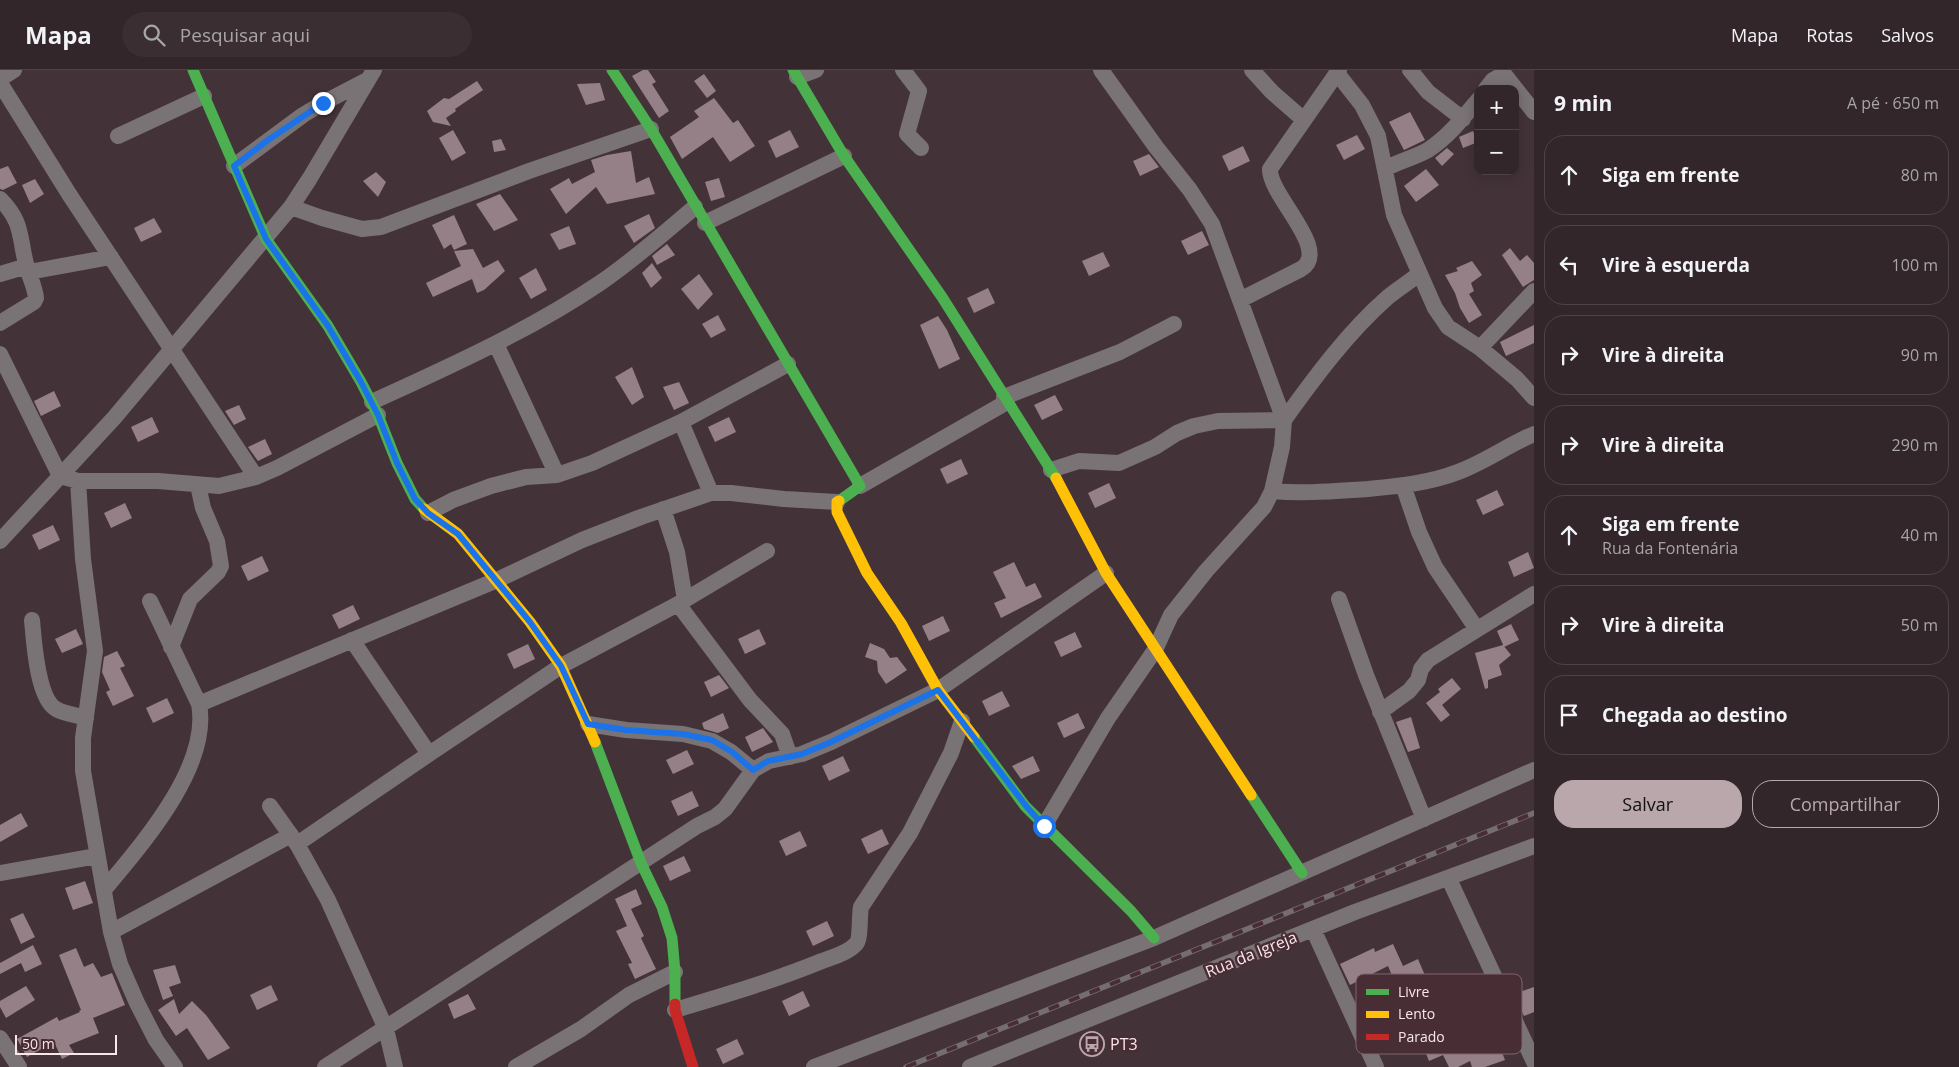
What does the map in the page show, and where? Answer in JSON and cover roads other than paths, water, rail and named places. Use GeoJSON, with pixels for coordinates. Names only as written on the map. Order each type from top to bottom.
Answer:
{"type":"FeatureCollection","features":[{"type":"Feature","properties":{"kind":"street"},"geometry":{"type":"LineString","coordinates":[[0,79],[14,70]]}},
{"type":"Feature","properties":{"kind":"street"},"geometry":{"type":"LineString","coordinates":[[193,70],[266,239],[328,326],[375,409],[397,463],[415,499],[428,513],[458,534],[530,622],[561,666],[588,724],[672,938],[676,972],[675,1010],[693,1067]]}},
{"type":"Feature","properties":{"kind":"street"},"geometry":{"type":"LineString","coordinates":[[234,166],[304,115],[371,75],[384,70]]}},
{"type":"Feature","properties":{"kind":"street"},"geometry":{"type":"LineString","coordinates":[[612,70],[650,129],[860,486]]}},
{"type":"Feature","properties":{"kind":"street"},"geometry":{"type":"LineString","coordinates":[[816,70],[795,74],[844,156],[942,297],[1005,400],[1051,470],[1106,573],[1155,650],[1202,717],[1302,873]]}},
{"type":"Feature","properties":{"kind":"street"},"geometry":{"type":"LineString","coordinates":[[903,70],[919,91],[907,134],[921,148]]}},
{"type":"Feature","properties":{"kind":"street"},"geometry":{"type":"LineString","coordinates":[[1044,826],[1108,718],[1155,650],[1171,615],[1206,570],[1264,507],[1272,491],[1282,447],[1284,420],[1212,224],[1190,190],[1156,147],[1101,70]]}},
{"type":"Feature","properties":{"kind":"street"},"geometry":{"type":"LineString","coordinates":[[1252,70],[1272,92],[1304,120]]}},
{"type":"Feature","properties":{"kind":"street"},"geometry":{"type":"LineString","coordinates":[[1410,70],[1428,92],[1463,119]]}},
{"type":"Feature","properties":{"kind":"street"},"geometry":{"type":"LineString","coordinates":[[1240,300],[1308,265],[1311,252],[1304,235],[1273,184],[1270,169],[1338,72],[1362,105],[1378,136],[1394,215],[1435,308],[1448,327],[1480,348],[1517,379],[1534,398]]}},
{"type":"Feature","properties":{"kind":"street"},"geometry":{"type":"LineString","coordinates":[[1490,85],[1497,77],[1504,74],[1513,85]]}},
{"type":"Feature","properties":{"kind":"street"},"geometry":{"type":"LineString","coordinates":[[0,538],[114,418],[266,239],[291,207],[310,178],[371,75]]}},
{"type":"Feature","properties":{"kind":"street"},"geometry":{"type":"LineString","coordinates":[[0,83],[69,194],[256,477]]}},
{"type":"Feature","properties":{"kind":"street"},"geometry":{"type":"LineString","coordinates":[[1519,93],[1534,112]]}},
{"type":"Feature","properties":{"kind":"street"},"geometry":{"type":"LineString","coordinates":[[118,136],[204,96]]}},
{"type":"Feature","properties":{"kind":"street"},"geometry":{"type":"LineString","coordinates":[[1385,169],[1428,150],[1463,119],[1474,105]]}},
{"type":"Feature","properties":{"kind":"street"},"geometry":{"type":"LineString","coordinates":[[291,207],[362,229],[381,227],[529,171],[650,129]]}},
{"type":"Feature","properties":{"kind":"street"},"geometry":{"type":"LineString","coordinates":[[705,223],[844,156]]}},
{"type":"Feature","properties":{"kind":"street"},"geometry":{"type":"LineString","coordinates":[[0,199],[15,218],[20,228],[28,269],[36,294],[34,302],[0,323]]}},
{"type":"Feature","properties":{"kind":"street"},"geometry":{"type":"LineString","coordinates":[[0,354],[60,476],[78,481],[158,481],[218,486],[256,477],[277,468],[375,409],[548,315],[601,282],[640,253],[695,207]]}},
{"type":"Feature","properties":{"kind":"street"},"geometry":{"type":"LineString","coordinates":[[0,274],[111,256]]}},
{"type":"Feature","properties":{"kind":"street"},"geometry":{"type":"LineString","coordinates":[[1284,420],[1320,370],[1359,326],[1389,296],[1420,274]]}},
{"type":"Feature","properties":{"kind":"street"},"geometry":{"type":"LineString","coordinates":[[1480,348],[1534,291]]}},
{"type":"Feature","properties":{"kind":"street"},"geometry":{"type":"LineString","coordinates":[[199,704],[497,580],[582,540],[711,493],[837,502],[860,486],[1005,400],[1120,352],[1174,324]]}},
{"type":"Feature","properties":{"kind":"street"},"geometry":{"type":"LineString","coordinates":[[496,344],[557,475]]}},
{"type":"Feature","properties":{"kind":"street"},"geometry":{"type":"LineString","coordinates":[[428,513],[453,500],[491,486],[526,477],[557,475],[592,463],[681,422],[788,364]]}},
{"type":"Feature","properties":{"kind":"street"},"geometry":{"type":"LineString","coordinates":[[1051,470],[1079,461],[1119,463],[1194,426],[1218,421],[1284,420]]}},
{"type":"Feature","properties":{"kind":"street"},"geometry":{"type":"LineString","coordinates":[[681,422],[711,493]]}},
{"type":"Feature","properties":{"kind":"street"},"geometry":{"type":"LineString","coordinates":[[1272,491],[1304,494],[1403,486],[1458,472],[1534,434]]}},
{"type":"Feature","properties":{"kind":"street"},"geometry":{"type":"LineString","coordinates":[[78,481],[83,559],[95,651],[83,738],[83,771],[97,856],[111,932],[120,964],[156,1040],[175,1067]]}},
{"type":"Feature","properties":{"kind":"street"},"geometry":{"type":"LineString","coordinates":[[171,647],[190,599],[218,572],[221,566],[217,541],[203,508],[198,485]]}},
{"type":"Feature","properties":{"kind":"street"},"geometry":{"type":"LineString","coordinates":[[1403,486],[1419,532],[1435,566],[1476,628]]}},
{"type":"Feature","properties":{"kind":"street"},"geometry":{"type":"LineString","coordinates":[[837,502],[837,512],[841,522],[867,573],[900,623],[938,690],[1026,806],[1131,911],[1154,938]]}},
{"type":"Feature","properties":{"kind":"street"},"geometry":{"type":"LineString","coordinates":[[663,509],[677,552],[682,602],[750,700],[782,734],[790,758]]}},
{"type":"Feature","properties":{"kind":"street"},"geometry":{"type":"LineString","coordinates":[[111,932],[294,839],[429,754],[561,666],[682,602],[767,551]]}},
{"type":"Feature","properties":{"kind":"street"},"geometry":{"type":"LineString","coordinates":[[326,1067],[725,809],[753,770],[768,761],[790,758],[831,742],[938,690],[1106,573]]}},
{"type":"Feature","properties":{"kind":"street"},"geometry":{"type":"LineString","coordinates":[[1380,712],[1409,691],[1418,680],[1421,669],[1428,660],[1476,628],[1534,594]]}},
{"type":"Feature","properties":{"kind":"street"},"geometry":{"type":"LineString","coordinates":[[1339,599],[1380,712],[1424,819]]}},
{"type":"Feature","properties":{"kind":"street"},"geometry":{"type":"LineString","coordinates":[[104,890],[142,844],[182,785],[196,744],[201,713],[199,704],[150,601]]}},
{"type":"Feature","properties":{"kind":"street"},"geometry":{"type":"LineString","coordinates":[[32,620],[44,696],[56,709],[86,718]]}},
{"type":"Feature","properties":{"kind":"street"},"geometry":{"type":"LineString","coordinates":[[352,640],[429,754]]}},
{"type":"Feature","properties":{"kind":"street"},"geometry":{"type":"LineString","coordinates":[[675,1010],[779,979],[846,951],[857,944],[860,935],[858,920],[861,907],[910,833],[951,753],[962,722]]}},
{"type":"Feature","properties":{"kind":"street"},"geometry":{"type":"LineString","coordinates":[[588,724],[626,730],[683,734],[712,740],[732,752],[753,770]]}},
{"type":"Feature","properties":{"kind":"street"},"geometry":{"type":"LineString","coordinates":[[814,1067],[1154,938],[1534,770]]}},
{"type":"Feature","properties":{"kind":"street"},"geometry":{"type":"LineString","coordinates":[[270,806],[294,839],[328,900],[386,1029],[395,1067]]}},
{"type":"Feature","properties":{"kind":"street","name":"Rua da Igreja"},"geometry":{"type":"LineString","coordinates":[[970,1067],[1313,929],[1534,846]]}},
{"type":"Feature","properties":{"kind":"street"},"geometry":{"type":"LineString","coordinates":[[0,873],[97,856]]}},
{"type":"Feature","properties":{"kind":"street"},"geometry":{"type":"LineString","coordinates":[[1449,878],[1493,974]]}},
{"type":"Feature","properties":{"kind":"street"},"geometry":{"type":"LineString","coordinates":[[1313,929],[1356,1023]]}},
{"type":"Feature","properties":{"kind":"street"},"geometry":{"type":"LineString","coordinates":[[516,1067],[581,1030],[629,996],[676,972]]}},
{"type":"Feature","properties":{"kind":"street"},"geometry":{"type":"LineString","coordinates":[[1522,1036],[1534,1062]]}},
{"type":"Feature","properties":{"kind":"street"},"geometry":{"type":"LineString","coordinates":[[0,1038],[18,1067]]}},
{"type":"Feature","properties":{"kind":"street"},"geometry":{"type":"LineString","coordinates":[[1370,1054],[1376,1067]]}},
{"type":"Feature","properties":{"kind":"railway"},"geometry":{"type":"LineString","coordinates":[[906,1067],[1534,813]]}},
{"type":"Feature","properties":{"kind":"place","name":"PT3"},"geometry":{"type":"Point","coordinates":[1092,1044]}}]}
